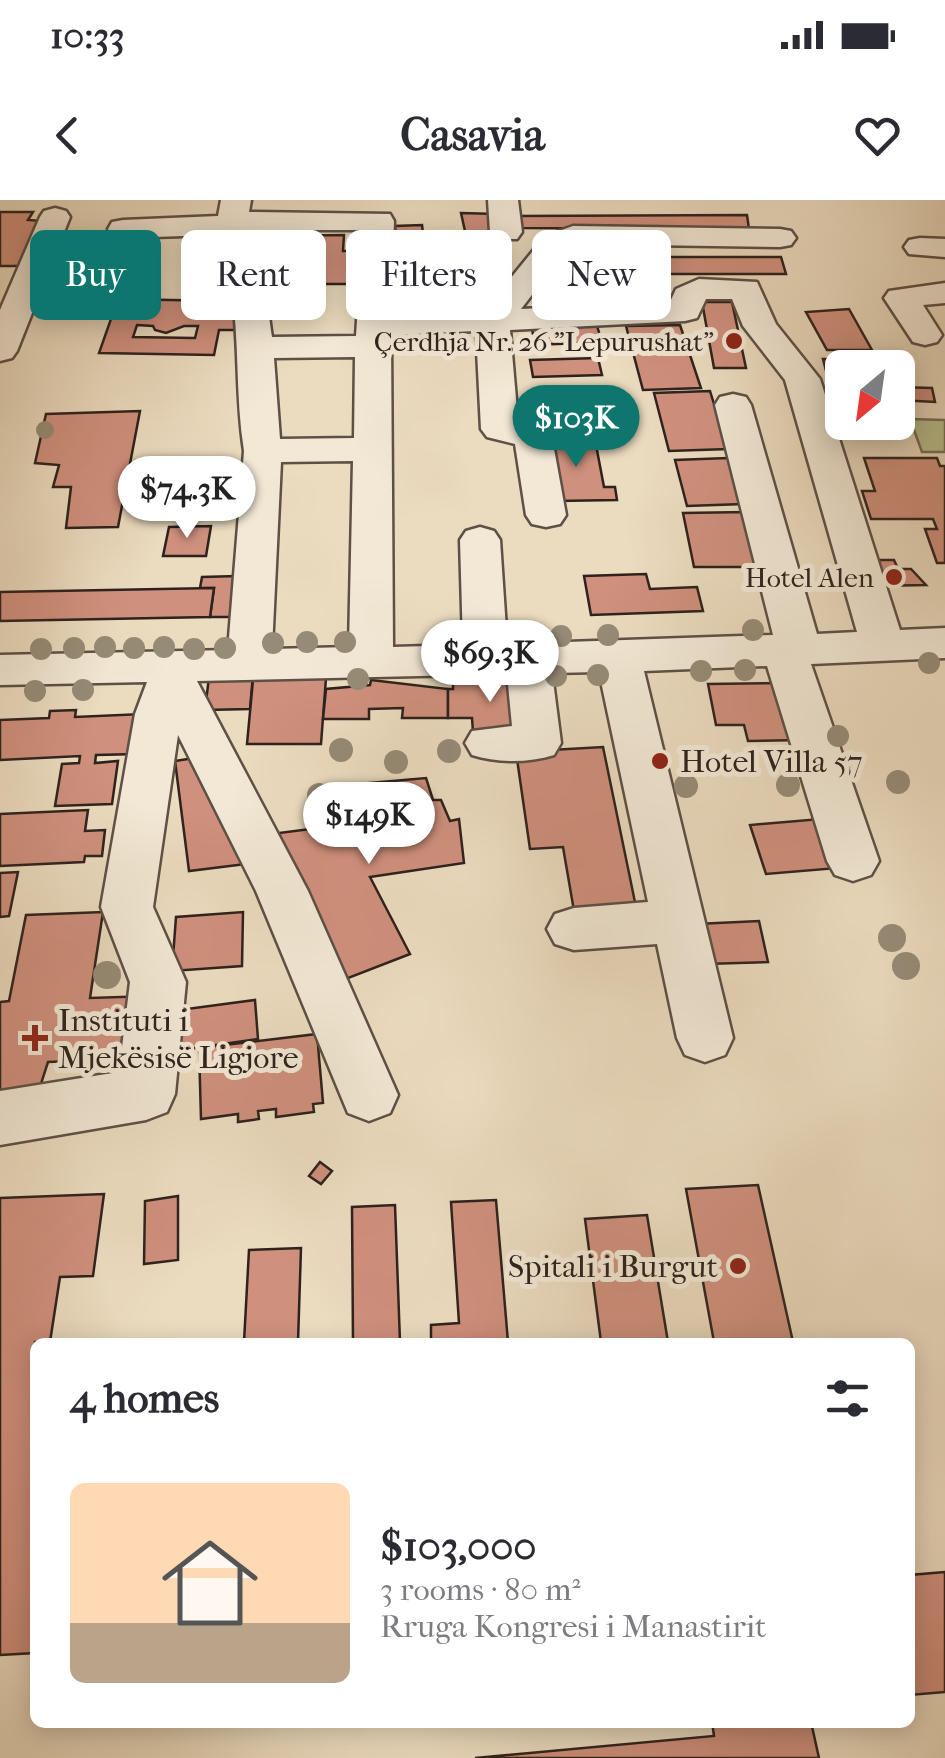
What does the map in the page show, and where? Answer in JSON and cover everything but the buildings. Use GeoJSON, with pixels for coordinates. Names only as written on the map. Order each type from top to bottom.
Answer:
{"type":"FeatureCollection","features":[{"type":"Feature","properties":{"kind":"street"},"geometry":{"type":"LineString","coordinates":[[503,200],[506,230]]}},
{"type":"Feature","properties":{"kind":"street"},"geometry":{"type":"LineString","coordinates":[[234,215],[228,246],[232,260],[246,278],[256,348],[258,423],[264,451],[249,664]]}},
{"type":"Feature","properties":{"kind":"street"},"geometry":{"type":"LineString","coordinates":[[123,229],[234,215],[379,216],[371,661]]}},
{"type":"Feature","properties":{"kind":"street"},"geometry":{"type":"LineString","coordinates":[[0,390],[4,379],[0,353],[14,273],[55,216]]}},
{"type":"Feature","properties":{"kind":"street"},"geometry":{"type":"LineString","coordinates":[[492,322],[562,238],[780,238]]}},
{"type":"Feature","properties":{"kind":"street"},"geometry":{"type":"LineString","coordinates":[[256,348],[492,322],[685,312],[688,296],[699,289],[746,289],[760,326],[802,379],[883,645]]}},
{"type":"Feature","properties":{"kind":"street"},"geometry":{"type":"LineString","coordinates":[[925,335],[901,298],[945,294]]}},
{"type":"Feature","properties":{"kind":"street"},"geometry":{"type":"LineString","coordinates":[[492,322],[516,431],[546,515]]}},
{"type":"Feature","properties":{"kind":"street"},"geometry":{"type":"LineString","coordinates":[[732,405],[791,650],[853,860]]}},
{"type":"Feature","properties":{"kind":"street"},"geometry":{"type":"LineString","coordinates":[[516,431],[613,430]]}},
{"type":"Feature","properties":{"kind":"street"},"geometry":{"type":"LineString","coordinates":[[264,451],[375,449]]}},
{"type":"Feature","properties":{"kind":"street"},"geometry":{"type":"LineString","coordinates":[[480,540],[507,659],[537,742],[489,743]]}},
{"type":"Feature","properties":{"kind":"street"},"geometry":{"type":"LineString","coordinates":[[0,670],[169,671],[249,664],[618,657],[945,643]]}},
{"type":"Feature","properties":{"kind":"street"},"geometry":{"type":"LineString","coordinates":[[618,657],[705,1038]]}},
{"type":"Feature","properties":{"kind":"street"},"geometry":{"type":"LineString","coordinates":[[169,671],[282,891],[369,1095]]}},
{"type":"Feature","properties":{"kind":"street"},"geometry":{"type":"LineString","coordinates":[[0,1118],[146,1094],[158,982],[126,907],[140,804],[169,671]]}},
{"type":"Feature","properties":{"kind":"street"},"geometry":{"type":"LineString","coordinates":[[574,929],[677,922]]}},
{"type":"Feature","properties":{"kind":"green space"},"geometry":{"type":"Polygon","coordinates":[[[915,419],[945,420],[945,452],[922,452],[915,419]]]}},
{"type":"Feature","properties":{"kind":"place","name":"Çerdhja Nr. 26 \"Lepurushat\""},"geometry":{"type":"Point","coordinates":[734,341]}},
{"type":"Feature","properties":{"kind":"place","name":"Hotel Alen"},"geometry":{"type":"Point","coordinates":[894,577]}},
{"type":"Feature","properties":{"kind":"place","name":"Hotel Villa 57"},"geometry":{"type":"Point","coordinates":[660,761]}},
{"type":"Feature","properties":{"kind":"place","name":"Instituti i Mjekësisë Ligjore"},"geometry":{"type":"Point","coordinates":[35,1038]}},
{"type":"Feature","properties":{"kind":"place","name":"Spitali i Burgut"},"geometry":{"type":"Point","coordinates":[738,1266]}}]}
